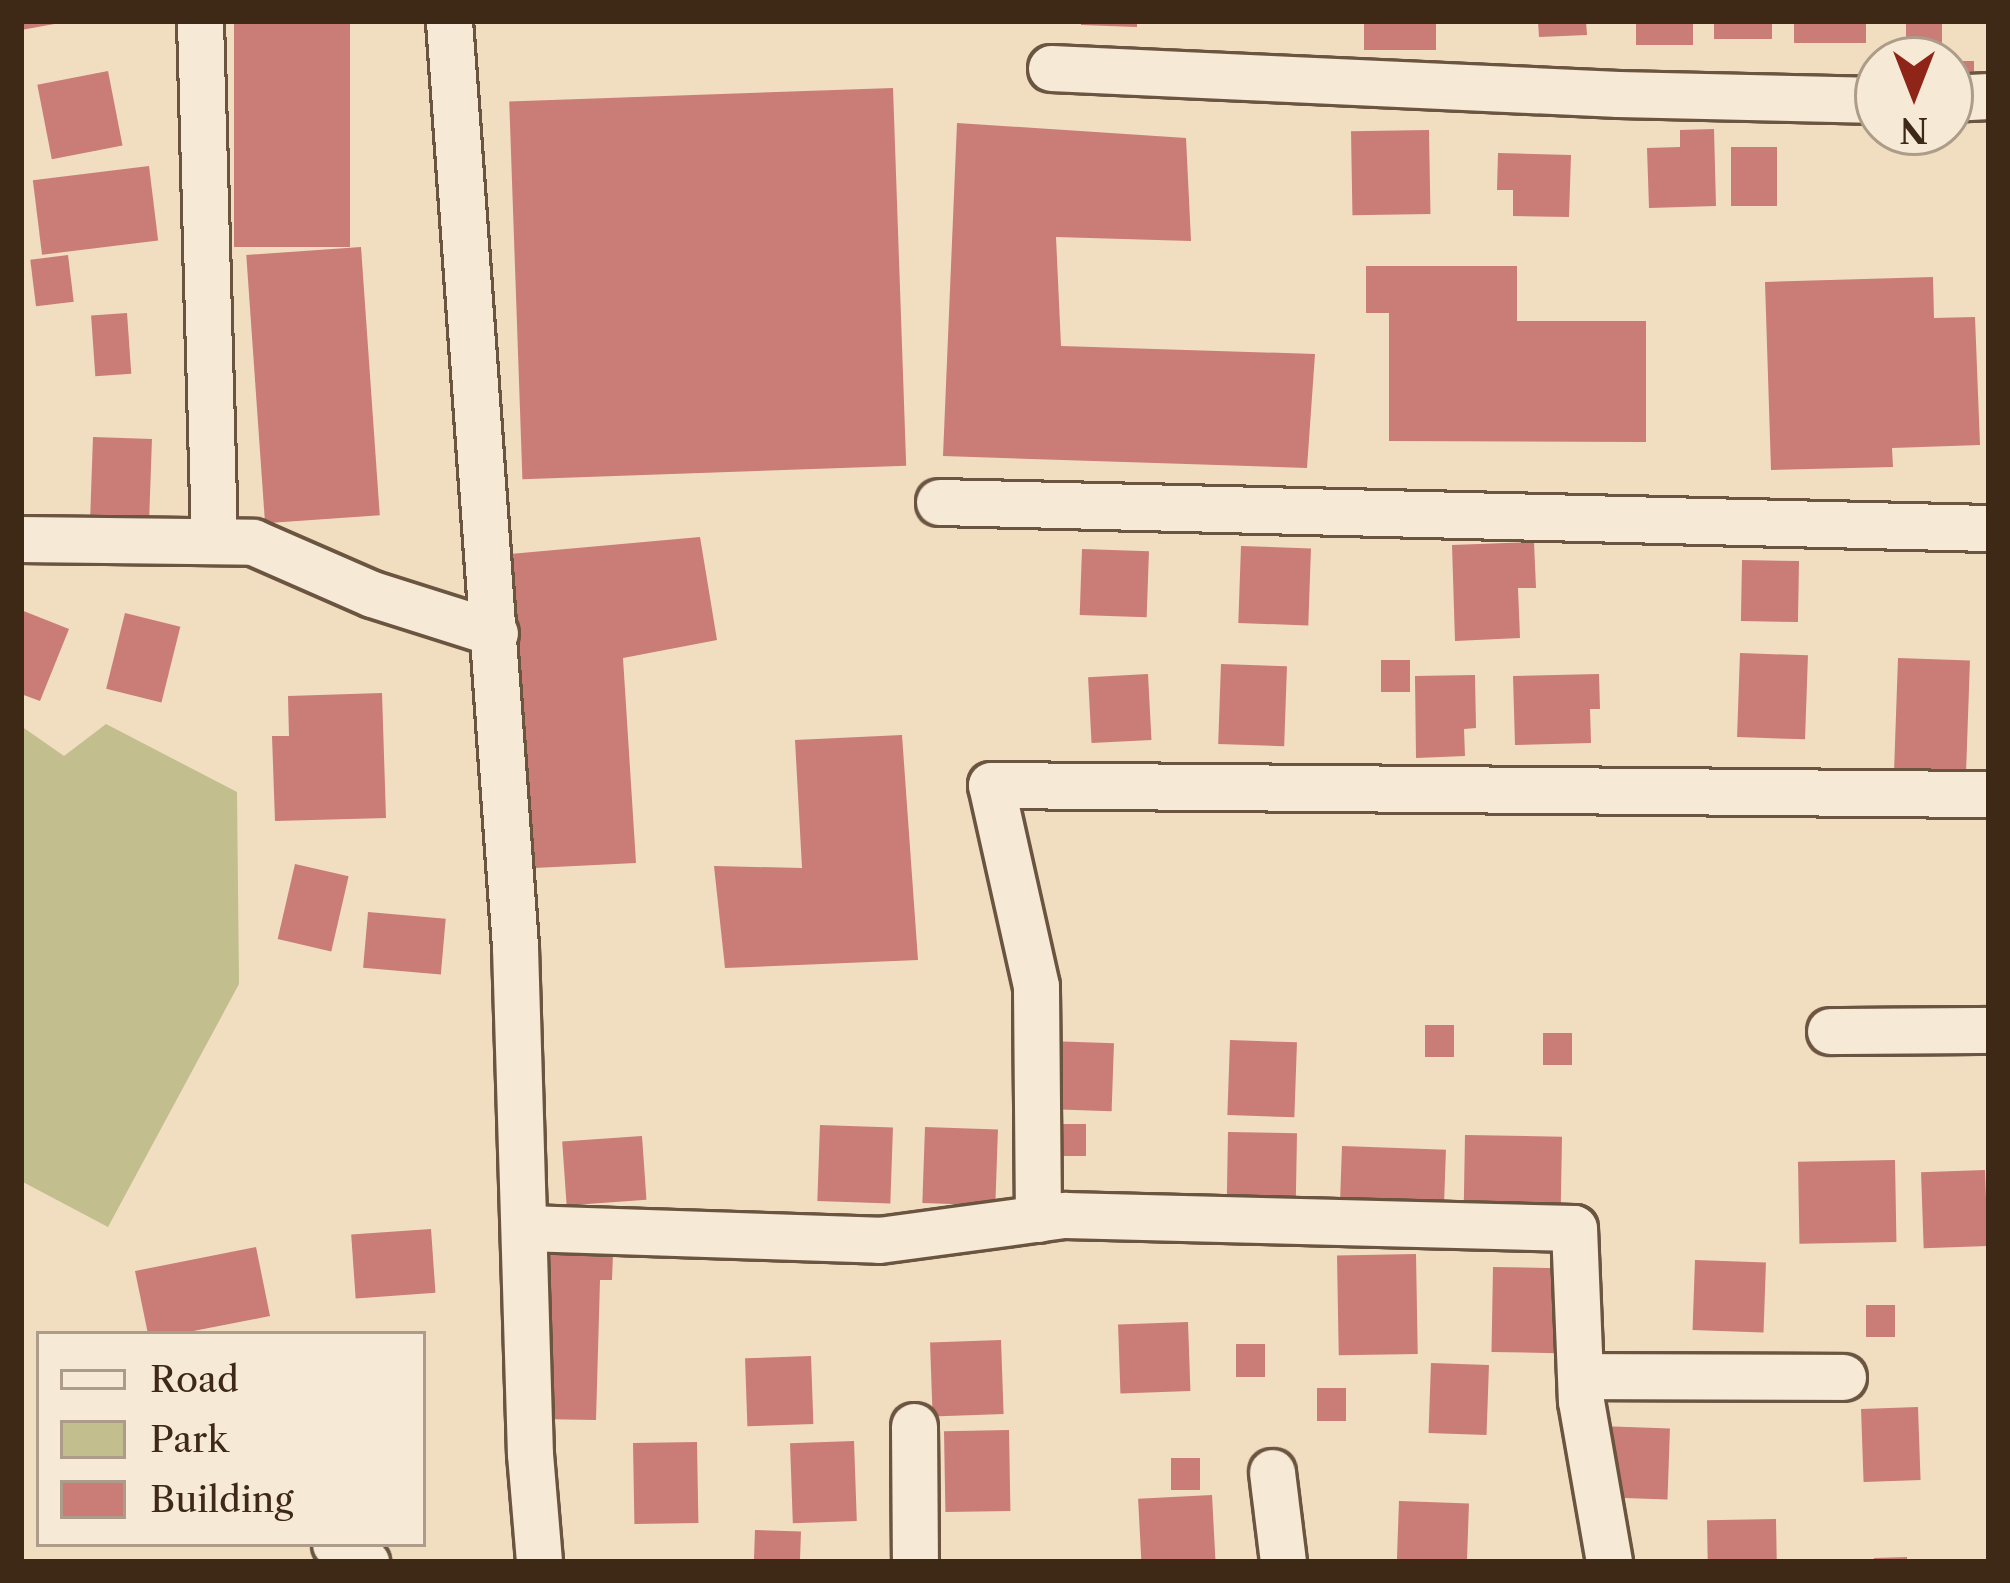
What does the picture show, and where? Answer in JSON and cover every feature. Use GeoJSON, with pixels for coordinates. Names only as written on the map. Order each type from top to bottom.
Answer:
{"type":"FeatureCollection","features":[{"type":"Feature","properties":{"kind":"street"},"geometry":{"type":"LineString","coordinates":[[200,21],[214,539]]}},
{"type":"Feature","properties":{"kind":"street"},"geometry":{"type":"LineString","coordinates":[[448,21],[495,633],[526,1228],[530,1454],[539,1562]]}},
{"type":"Feature","properties":{"kind":"street"},"geometry":{"type":"LineString","coordinates":[[1051,68],[1618,94],[1854,99]]}},
{"type":"Feature","properties":{"kind":"street"},"geometry":{"type":"LineString","coordinates":[[939,502],[1989,528]]}},
{"type":"Feature","properties":{"kind":"street"},"geometry":{"type":"LineString","coordinates":[[21,538],[254,542],[372,594],[495,633]]}},
{"type":"Feature","properties":{"kind":"street"},"geometry":{"type":"LineString","coordinates":[[1038,1219],[1036,986],[991,785],[1989,794]]}},
{"type":"Feature","properties":{"kind":"street"},"geometry":{"type":"LineString","coordinates":[[1831,1031],[1989,1030]]}},
{"type":"Feature","properties":{"kind":"street"},"geometry":{"type":"LineString","coordinates":[[526,1228],[879,1240],[1038,1219],[1574,1228],[1580,1376],[1610,1562]]}},
{"type":"Feature","properties":{"kind":"street"},"geometry":{"type":"LineString","coordinates":[[1580,1376],[1844,1377]]}},
{"type":"Feature","properties":{"kind":"street"},"geometry":{"type":"LineString","coordinates":[[914,1426],[915,1562]]}},
{"type":"Feature","properties":{"kind":"street"},"geometry":{"type":"LineString","coordinates":[[1272,1472],[1283,1562]]}},
{"type":"Feature","properties":{"kind":"green space"},"geometry":{"type":"Polygon","coordinates":[[[106,724],[237,792],[239,984],[108,1227],[21,1181],[21,726],[64,756],[106,724]]]}},
{"type":"Feature","properties":{"kind":"building"},"geometry":{"type":"Polygon","coordinates":[[[21,21],[60,21],[60,23],[21,30],[21,21]]]}},
{"type":"Feature","properties":{"kind":"building"},"geometry":{"type":"Polygon","coordinates":[[[234,21],[350,21],[350,247],[234,247],[234,21]]]}},
{"type":"Feature","properties":{"kind":"building"},"geometry":{"type":"Polygon","coordinates":[[[1081,21],[1137,21],[1137,27],[1081,25],[1081,21]]]}},
{"type":"Feature","properties":{"kind":"building"},"geometry":{"type":"Polygon","coordinates":[[[1364,21],[1436,21],[1436,50],[1364,50],[1364,21]]]}},
{"type":"Feature","properties":{"kind":"building"},"geometry":{"type":"Polygon","coordinates":[[[1538,21],[1586,21],[1587,35],[1539,37],[1538,21]]]}},
{"type":"Feature","properties":{"kind":"building"},"geometry":{"type":"Polygon","coordinates":[[[1636,21],[1693,21],[1693,45],[1636,45],[1636,21]]]}},
{"type":"Feature","properties":{"kind":"building"},"geometry":{"type":"Polygon","coordinates":[[[1714,21],[1772,21],[1772,39],[1714,39],[1714,21]]]}},
{"type":"Feature","properties":{"kind":"building"},"geometry":{"type":"Polygon","coordinates":[[[1794,21],[1866,21],[1866,36],[1854,36],[1854,43],[1794,43],[1794,21]]]}},
{"type":"Feature","properties":{"kind":"building"},"geometry":{"type":"Polygon","coordinates":[[[1906,21],[1942,21],[1942,36],[1906,36],[1906,21]]]}},
{"type":"Feature","properties":{"kind":"building"},"geometry":{"type":"Polygon","coordinates":[[[108,71],[123,146],[52,159],[37,85],[108,71]]]}},
{"type":"Feature","properties":{"kind":"building"},"geometry":{"type":"Polygon","coordinates":[[[893,88],[906,466],[522,479],[509,101],[893,88]]]}},
{"type":"Feature","properties":{"kind":"building"},"geometry":{"type":"Polygon","coordinates":[[[957,123],[1186,138],[1191,241],[1056,237],[1061,346],[1315,354],[1307,468],[943,456],[957,123]]]}},
{"type":"Feature","properties":{"kind":"building"},"geometry":{"type":"Polygon","coordinates":[[[1714,129],[1716,206],[1649,208],[1647,148],[1680,147],[1680,130],[1714,129]]]}},
{"type":"Feature","properties":{"kind":"building"},"geometry":{"type":"Polygon","coordinates":[[[1429,130],[1430,214],[1352,215],[1351,131],[1429,130]]]}},
{"type":"Feature","properties":{"kind":"building"},"geometry":{"type":"Polygon","coordinates":[[[1731,147],[1777,147],[1777,206],[1731,206],[1731,147]]]}},
{"type":"Feature","properties":{"kind":"building"},"geometry":{"type":"Polygon","coordinates":[[[1498,153],[1571,155],[1569,217],[1513,216],[1513,190],[1497,190],[1498,153]]]}},
{"type":"Feature","properties":{"kind":"building"},"geometry":{"type":"Polygon","coordinates":[[[149,166],[158,240],[42,255],[33,180],[149,166]]]}},
{"type":"Feature","properties":{"kind":"building"},"geometry":{"type":"Polygon","coordinates":[[[361,247],[380,515],[265,523],[246,255],[361,247]]]}},
{"type":"Feature","properties":{"kind":"building"},"geometry":{"type":"Polygon","coordinates":[[[68,255],[74,302],[36,306],[30,260],[68,255]]]}},
{"type":"Feature","properties":{"kind":"building"},"geometry":{"type":"Polygon","coordinates":[[[1366,266],[1517,266],[1517,321],[1646,321],[1646,442],[1389,441],[1389,313],[1366,313],[1366,266]]]}},
{"type":"Feature","properties":{"kind":"building"},"geometry":{"type":"Polygon","coordinates":[[[1933,277],[1934,318],[1975,317],[1980,445],[1892,448],[1893,467],[1771,470],[1765,282],[1933,277]]]}},
{"type":"Feature","properties":{"kind":"building"},"geometry":{"type":"Polygon","coordinates":[[[127,313],[131,374],[95,376],[91,316],[127,313]]]}},
{"type":"Feature","properties":{"kind":"building"},"geometry":{"type":"Polygon","coordinates":[[[93,437],[152,439],[149,517],[90,515],[93,437]]]}},
{"type":"Feature","properties":{"kind":"building"},"geometry":{"type":"Polygon","coordinates":[[[700,537],[717,640],[623,658],[636,863],[534,868],[510,554],[700,537]]]}},
{"type":"Feature","properties":{"kind":"building"},"geometry":{"type":"Polygon","coordinates":[[[1534,542],[1536,588],[1518,588],[1520,638],[1455,641],[1452,545],[1534,542]]]}},
{"type":"Feature","properties":{"kind":"building"},"geometry":{"type":"Polygon","coordinates":[[[1241,546],[1311,548],[1308,625],[1238,623],[1241,546]]]}},
{"type":"Feature","properties":{"kind":"building"},"geometry":{"type":"Polygon","coordinates":[[[1082,549],[1149,551],[1147,617],[1080,615],[1082,549]]]}},
{"type":"Feature","properties":{"kind":"building"},"geometry":{"type":"Polygon","coordinates":[[[1742,560],[1799,561],[1798,622],[1741,621],[1742,560]]]}},
{"type":"Feature","properties":{"kind":"building"},"geometry":{"type":"Polygon","coordinates":[[[21,610],[69,629],[40,701],[21,694],[21,610]]]}},
{"type":"Feature","properties":{"kind":"building"},"geometry":{"type":"Polygon","coordinates":[[[125,613],[180,627],[161,702],[106,689],[125,613]]]}},
{"type":"Feature","properties":{"kind":"building"},"geometry":{"type":"Polygon","coordinates":[[[1740,653],[1808,655],[1805,739],[1737,737],[1740,653]]]}},
{"type":"Feature","properties":{"kind":"building"},"geometry":{"type":"Polygon","coordinates":[[[1898,658],[1970,661],[1966,774],[1894,772],[1898,658]]]}},
{"type":"Feature","properties":{"kind":"building"},"geometry":{"type":"Polygon","coordinates":[[[1381,660],[1410,660],[1410,692],[1381,692],[1381,660]]]}},
{"type":"Feature","properties":{"kind":"building"},"geometry":{"type":"Polygon","coordinates":[[[1221,664],[1287,666],[1284,746],[1218,744],[1221,664]]]}},
{"type":"Feature","properties":{"kind":"building"},"geometry":{"type":"Polygon","coordinates":[[[1148,674],[1151,740],[1092,743],[1088,677],[1148,674]]]}},
{"type":"Feature","properties":{"kind":"building"},"geometry":{"type":"Polygon","coordinates":[[[1599,674],[1600,709],[1590,709],[1591,743],[1515,745],[1513,676],[1599,674]]]}},
{"type":"Feature","properties":{"kind":"building"},"geometry":{"type":"Polygon","coordinates":[[[1475,675],[1476,728],[1464,729],[1465,756],[1416,758],[1415,676],[1475,675]]]}},
{"type":"Feature","properties":{"kind":"building"},"geometry":{"type":"Polygon","coordinates":[[[382,693],[386,818],[275,821],[272,736],[289,736],[288,696],[382,693]]]}},
{"type":"Feature","properties":{"kind":"building"},"geometry":{"type":"Polygon","coordinates":[[[902,735],[918,960],[725,968],[714,866],[802,868],[795,740],[902,735]]]}},
{"type":"Feature","properties":{"kind":"building"},"geometry":{"type":"Polygon","coordinates":[[[295,864],[349,876],[331,951],[278,939],[295,864]]]}},
{"type":"Feature","properties":{"kind":"building"},"geometry":{"type":"Polygon","coordinates":[[[368,912],[446,919],[441,975],[363,968],[368,912]]]}},
{"type":"Feature","properties":{"kind":"building"},"geometry":{"type":"Polygon","coordinates":[[[1425,1025],[1454,1025],[1454,1057],[1425,1057],[1425,1025]]]}},
{"type":"Feature","properties":{"kind":"building"},"geometry":{"type":"Polygon","coordinates":[[[1543,1033],[1572,1033],[1572,1065],[1543,1065],[1543,1033]]]}},
{"type":"Feature","properties":{"kind":"building"},"geometry":{"type":"Polygon","coordinates":[[[1230,1040],[1297,1042],[1294,1117],[1227,1115],[1230,1040]]]}},
{"type":"Feature","properties":{"kind":"building"},"geometry":{"type":"Polygon","coordinates":[[[1048,1041],[1114,1043],[1112,1111],[1046,1109],[1048,1041]]]}},
{"type":"Feature","properties":{"kind":"building"},"geometry":{"type":"Polygon","coordinates":[[[1057,1124],[1086,1124],[1086,1156],[1057,1156],[1057,1124]]]}},
{"type":"Feature","properties":{"kind":"building"},"geometry":{"type":"Polygon","coordinates":[[[820,1125],[893,1128],[890,1204],[817,1201],[820,1125]]]}},
{"type":"Feature","properties":{"kind":"building"},"geometry":{"type":"Polygon","coordinates":[[[925,1127],[998,1130],[995,1206],[922,1203],[925,1127]]]}},
{"type":"Feature","properties":{"kind":"building"},"geometry":{"type":"Polygon","coordinates":[[[1228,1132],[1297,1133],[1296,1200],[1227,1199],[1228,1132]]]}},
{"type":"Feature","properties":{"kind":"building"},"geometry":{"type":"Polygon","coordinates":[[[1465,1135],[1562,1137],[1561,1211],[1464,1209],[1465,1135]]]}},
{"type":"Feature","properties":{"kind":"building"},"geometry":{"type":"Polygon","coordinates":[[[642,1136],[646,1200],[567,1205],[562,1142],[642,1136]]]}},
{"type":"Feature","properties":{"kind":"building"},"geometry":{"type":"Polygon","coordinates":[[[1342,1146],[1446,1150],[1444,1215],[1340,1211],[1342,1146]]]}},
{"type":"Feature","properties":{"kind":"building"},"geometry":{"type":"Polygon","coordinates":[[[1895,1160],[1896,1242],[1799,1244],[1798,1162],[1895,1160]]]}},
{"type":"Feature","properties":{"kind":"building"},"geometry":{"type":"Polygon","coordinates":[[[1985,1170],[1988,1246],[1924,1248],[1921,1172],[1985,1170]]]}},
{"type":"Feature","properties":{"kind":"building"},"geometry":{"type":"Polygon","coordinates":[[[431,1229],[435,1293],[356,1298],[351,1235],[431,1229]]]}},
{"type":"Feature","properties":{"kind":"building"},"geometry":{"type":"Polygon","coordinates":[[[256,1247],[270,1316],[193,1331],[147,1331],[135,1271],[256,1247]]]}},
{"type":"Feature","properties":{"kind":"building"},"geometry":{"type":"Polygon","coordinates":[[[542,1252],[613,1254],[612,1280],[600,1280],[596,1420],[537,1419],[542,1252]]]}},
{"type":"Feature","properties":{"kind":"building"},"geometry":{"type":"Polygon","coordinates":[[[1416,1254],[1418,1354],[1339,1355],[1337,1255],[1416,1254]]]}},
{"type":"Feature","properties":{"kind":"building"},"geometry":{"type":"Polygon","coordinates":[[[1695,1260],[1766,1262],[1764,1332],[1693,1330],[1695,1260]]]}},
{"type":"Feature","properties":{"kind":"building"},"geometry":{"type":"Polygon","coordinates":[[[1493,1267],[1559,1268],[1558,1353],[1492,1352],[1493,1267]]]}},
{"type":"Feature","properties":{"kind":"building"},"geometry":{"type":"Polygon","coordinates":[[[1866,1305],[1895,1305],[1895,1337],[1866,1337],[1866,1305]]]}},
{"type":"Feature","properties":{"kind":"building"},"geometry":{"type":"Polygon","coordinates":[[[1188,1322],[1190,1391],[1120,1393],[1118,1324],[1188,1322]]]}},
{"type":"Feature","properties":{"kind":"building"},"geometry":{"type":"Polygon","coordinates":[[[1001,1340],[1004,1414],[933,1416],[930,1342],[1001,1340]]]}},
{"type":"Feature","properties":{"kind":"building"},"geometry":{"type":"Polygon","coordinates":[[[1236,1344],[1265,1344],[1265,1377],[1236,1377],[1236,1344]]]}},
{"type":"Feature","properties":{"kind":"building"},"geometry":{"type":"Polygon","coordinates":[[[811,1356],[813,1424],[747,1426],[745,1358],[811,1356]]]}},
{"type":"Feature","properties":{"kind":"building"},"geometry":{"type":"Polygon","coordinates":[[[1431,1363],[1489,1365],[1487,1435],[1429,1433],[1431,1363]]]}},
{"type":"Feature","properties":{"kind":"building"},"geometry":{"type":"Polygon","coordinates":[[[1317,1388],[1346,1388],[1346,1421],[1317,1421],[1317,1388]]]}},
{"type":"Feature","properties":{"kind":"building"},"geometry":{"type":"Polygon","coordinates":[[[1918,1407],[1921,1480],[1864,1482],[1861,1409],[1918,1407]]]}},
{"type":"Feature","properties":{"kind":"building"},"geometry":{"type":"Polygon","coordinates":[[[1599,1426],[1670,1428],[1667,1499],[1597,1497],[1599,1426]]]}},
{"type":"Feature","properties":{"kind":"building"},"geometry":{"type":"Polygon","coordinates":[[[1009,1430],[1010,1511],[945,1512],[944,1431],[1009,1430]]]}},
{"type":"Feature","properties":{"kind":"building"},"geometry":{"type":"Polygon","coordinates":[[[854,1441],[857,1521],[793,1523],[790,1443],[854,1441]]]}},
{"type":"Feature","properties":{"kind":"building"},"geometry":{"type":"Polygon","coordinates":[[[697,1442],[698,1523],[634,1524],[633,1443],[697,1442]]]}},
{"type":"Feature","properties":{"kind":"building"},"geometry":{"type":"Polygon","coordinates":[[[1171,1458],[1200,1458],[1200,1490],[1171,1490],[1171,1458]]]}},
{"type":"Feature","properties":{"kind":"building"},"geometry":{"type":"Polygon","coordinates":[[[1212,1495],[1216,1562],[1141,1562],[1138,1499],[1212,1495]]]}},
{"type":"Feature","properties":{"kind":"building"},"geometry":{"type":"Polygon","coordinates":[[[1399,1501],[1469,1503],[1467,1562],[1397,1562],[1399,1501]]]}},
{"type":"Feature","properties":{"kind":"building"},"geometry":{"type":"Polygon","coordinates":[[[1776,1519],[1777,1562],[1708,1562],[1707,1520],[1776,1519]]]}},
{"type":"Feature","properties":{"kind":"building"},"geometry":{"type":"Polygon","coordinates":[[[755,1530],[801,1532],[800,1562],[754,1562],[755,1530]]]}},
{"type":"Feature","properties":{"kind":"building"},"geometry":{"type":"Polygon","coordinates":[[[1907,1557],[1907,1562],[1874,1562],[1874,1558],[1907,1557]]]}}]}
